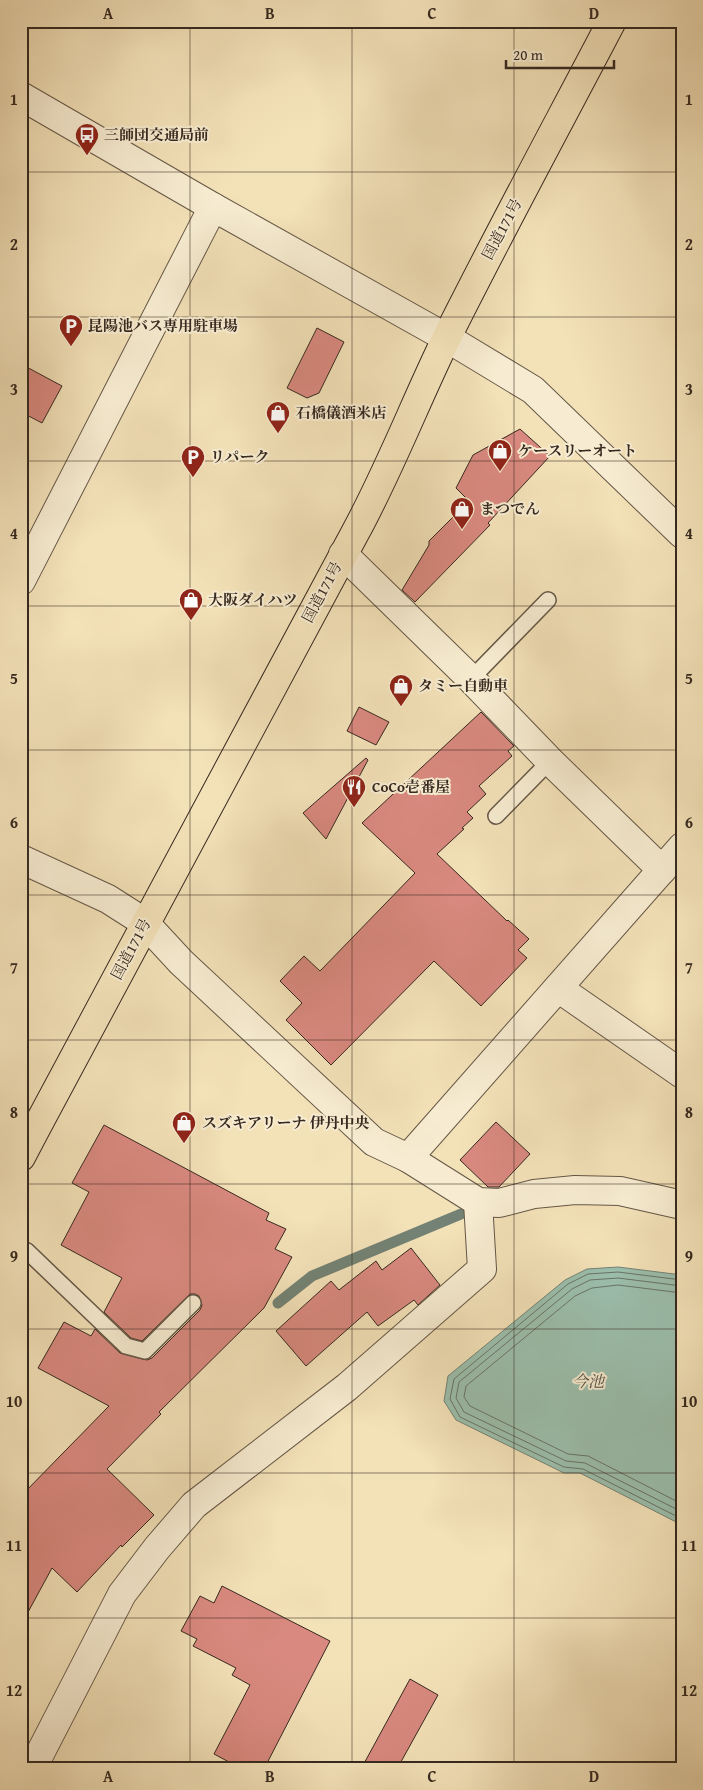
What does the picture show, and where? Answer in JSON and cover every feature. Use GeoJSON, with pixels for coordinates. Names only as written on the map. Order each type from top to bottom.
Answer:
{"type":"FeatureCollection","features":[{"type":"Feature","properties":{"kind":"highway","name":"国道171号"},"geometry":{"type":"LineString","coordinates":[[21,1157],[144,922],[360,522],[447,338],[612,21]]}},
{"type":"Feature","properties":{"kind":"street"},"geometry":{"type":"LineString","coordinates":[[21,96],[213,207],[447,338],[533,390],[682,534]]}},
{"type":"Feature","properties":{"kind":"street"},"geometry":{"type":"LineString","coordinates":[[21,581],[213,207]]}},
{"type":"Feature","properties":{"kind":"street"},"geometry":{"type":"LineString","coordinates":[[343,554],[662,870]]}},
{"type":"Feature","properties":{"kind":"street"},"geometry":{"type":"LineString","coordinates":[[408,1158],[682,847]]}},
{"type":"Feature","properties":{"kind":"street"},"geometry":{"type":"LineString","coordinates":[[21,859],[108,899],[144,922],[181,962],[374,1142],[408,1158],[478,1202],[499,1203],[534,1194],[576,1190],[620,1191],[682,1205]]}},
{"type":"Feature","properties":{"kind":"street"},"geometry":{"type":"LineString","coordinates":[[558,988],[682,1074]]}},
{"type":"Feature","properties":{"kind":"street"},"geometry":{"type":"LineString","coordinates":[[32,1769],[122,1594],[157,1548],[194,1505],[347,1387],[482,1269],[478,1202]]}},
{"type":"Feature","properties":{"kind":"lane"},"geometry":{"type":"LineString","coordinates":[[471,679],[548,600]]}},
{"type":"Feature","properties":{"kind":"lane"},"geometry":{"type":"LineString","coordinates":[[496,816],[550,761]]}},
{"type":"Feature","properties":{"kind":"lane"},"geometry":{"type":"LineString","coordinates":[[21,1248],[27,1251],[126,1346],[145,1351],[193,1303]]}},
{"type":"Feature","properties":{"kind":"water","name":"今池"},"geometry":{"type":"Polygon","coordinates":[[[618,1267],[682,1275],[682,1525],[580,1473],[564,1473],[456,1420],[444,1401],[448,1376],[565,1280],[587,1269],[618,1267]]]}},
{"type":"Feature","properties":{"kind":"building"},"geometry":{"type":"Polygon","coordinates":[[[317,328],[344,342],[319,393],[307,398],[287,388],[317,328]]]}},
{"type":"Feature","properties":{"kind":"building"},"geometry":{"type":"Polygon","coordinates":[[[21,364],[62,386],[42,423],[21,412],[21,364]]]}},
{"type":"Feature","properties":{"kind":"building"},"geometry":{"type":"Polygon","coordinates":[[[520,429],[550,456],[488,523],[490,525],[415,602],[402,590],[429,545],[429,541],[469,501],[456,488],[473,455],[520,429]]]}},
{"type":"Feature","properties":{"kind":"building"},"geometry":{"type":"Polygon","coordinates":[[[359,707],[389,722],[376,745],[347,731],[359,707]]]}},
{"type":"Feature","properties":{"kind":"building"},"geometry":{"type":"Polygon","coordinates":[[[481,712],[514,746],[508,751],[512,756],[479,786],[486,794],[467,812],[473,818],[437,854],[507,921],[529,939],[518,950],[527,958],[481,1006],[434,961],[331,1065],[286,1020],[302,1003],[280,981],[304,956],[320,971],[415,873],[362,823],[481,712]]]}},
{"type":"Feature","properties":{"kind":"building"},"geometry":{"type":"Polygon","coordinates":[[[366,758],[368,760],[326,839],[303,813],[366,758]]]}},
{"type":"Feature","properties":{"kind":"building"},"geometry":{"type":"Polygon","coordinates":[[[496,1122],[530,1154],[499,1187],[488,1187],[460,1160],[496,1122]]]}},
{"type":"Feature","properties":{"kind":"building"},"geometry":{"type":"Polygon","coordinates":[[[104,1125],[269,1213],[266,1220],[286,1229],[275,1249],[292,1257],[264,1308],[159,1412],[161,1414],[107,1469],[154,1515],[122,1547],[121,1545],[77,1592],[52,1568],[21,1625],[21,1496],[109,1406],[38,1368],[64,1322],[91,1336],[95,1329],[120,1353],[147,1360],[152,1358],[200,1310],[202,1305],[199,1296],[190,1294],[142,1341],[131,1338],[104,1312],[122,1278],[61,1245],[89,1192],[72,1183],[104,1125]]]}},
{"type":"Feature","properties":{"kind":"building"},"geometry":{"type":"Polygon","coordinates":[[[411,1248],[440,1285],[418,1305],[414,1300],[378,1326],[367,1312],[306,1366],[276,1331],[331,1281],[339,1290],[376,1261],[382,1270],[411,1248]]]}},
{"type":"Feature","properties":{"kind":"building"},"geometry":{"type":"Polygon","coordinates":[[[222,1586],[330,1641],[264,1769],[242,1769],[214,1754],[250,1685],[232,1675],[236,1668],[193,1646],[197,1639],[181,1631],[200,1596],[214,1603],[222,1586]]]}},
{"type":"Feature","properties":{"kind":"building"},"geometry":{"type":"Polygon","coordinates":[[[410,1679],[438,1695],[397,1769],[361,1769],[410,1679]]]}},
{"type":"Feature","properties":{"kind":"waterway"},"geometry":{"type":"LineString","coordinates":[[278,1303],[312,1276],[461,1214]]}},
{"type":"Feature","properties":{"kind":"place","name":"三師団交通局前"},"geometry":{"type":"Point","coordinates":[87,156]}},
{"type":"Feature","properties":{"kind":"place","name":"昆陽池バス専用駐車場"},"geometry":{"type":"Point","coordinates":[71,347]}},
{"type":"Feature","properties":{"kind":"place","name":"石橋儀酒米店"},"geometry":{"type":"Point","coordinates":[278,434]}},
{"type":"Feature","properties":{"kind":"place","name":"ケースリーオート"},"geometry":{"type":"Point","coordinates":[500,472]}},
{"type":"Feature","properties":{"kind":"place","name":"リパーク"},"geometry":{"type":"Point","coordinates":[193,478]}},
{"type":"Feature","properties":{"kind":"place","name":"まつでん"},"geometry":{"type":"Point","coordinates":[462,530]}},
{"type":"Feature","properties":{"kind":"place","name":"大阪ダイハツ"},"geometry":{"type":"Point","coordinates":[191,621]}},
{"type":"Feature","properties":{"kind":"place","name":"タミー自動車"},"geometry":{"type":"Point","coordinates":[401,707]}},
{"type":"Feature","properties":{"kind":"place","name":"CoCo壱番屋"},"geometry":{"type":"Point","coordinates":[354,808]}},
{"type":"Feature","properties":{"kind":"place","name":"スズキアリーナ 伊丹中央"},"geometry":{"type":"Point","coordinates":[184,1144]}}]}
